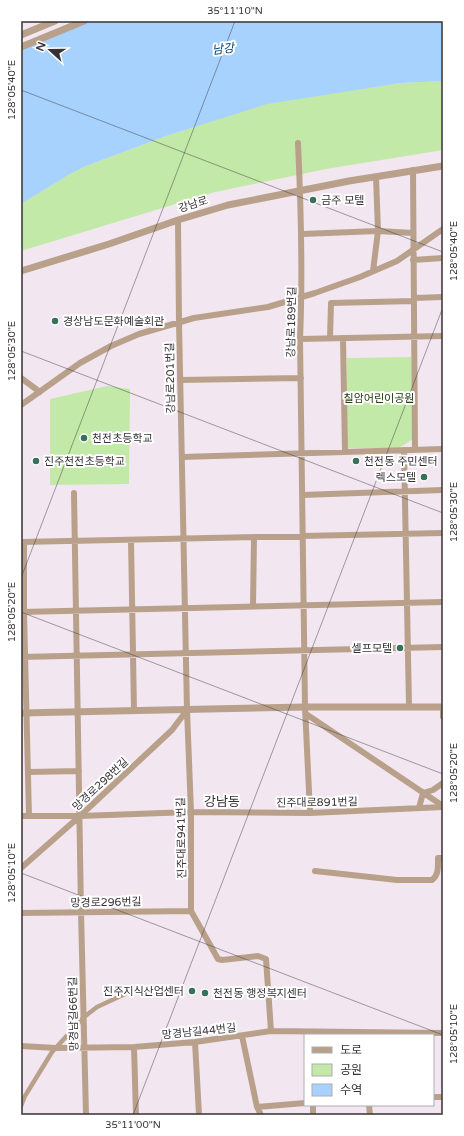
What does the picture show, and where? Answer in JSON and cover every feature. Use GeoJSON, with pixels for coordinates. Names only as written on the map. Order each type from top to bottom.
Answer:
{"type":"FeatureCollection","features":[{"type":"Feature","properties":{"kind":"street"},"geometry":{"type":"LineString","coordinates":[[21,35],[55,21]]}},
{"type":"Feature","properties":{"kind":"street"},"geometry":{"type":"LineString","coordinates":[[21,47],[84,21]]}},
{"type":"Feature","properties":{"kind":"street","name":"강남로189번길"},"geometry":{"type":"LineString","coordinates":[[298,143],[302,234],[300,378],[306,711],[310,813]]}},
{"type":"Feature","properties":{"kind":"street","name":"강남로"},"geometry":{"type":"LineString","coordinates":[[21,271],[228,205],[349,181],[443,166]]}},
{"type":"Feature","properties":{"kind":"street"},"geometry":{"type":"LineString","coordinates":[[413,170],[415,450]]}},
{"type":"Feature","properties":{"kind":"street"},"geometry":{"type":"LineString","coordinates":[[373,271],[378,231],[376,177]]}},
{"type":"Feature","properties":{"kind":"street","name":"강남로201번길"},"geometry":{"type":"LineString","coordinates":[[178,220],[185,607]]}},
{"type":"Feature","properties":{"kind":"street"},"geometry":{"type":"LineString","coordinates":[[21,405],[80,364],[111,346],[139,334],[179,322],[218,314],[268,307],[315,293],[397,261],[443,229]]}},
{"type":"Feature","properties":{"kind":"street"},"geometry":{"type":"LineString","coordinates":[[302,234],[378,231],[413,233]]}},
{"type":"Feature","properties":{"kind":"street"},"geometry":{"type":"LineString","coordinates":[[413,260],[443,258]]}},
{"type":"Feature","properties":{"kind":"street"},"geometry":{"type":"LineString","coordinates":[[330,338],[331,303],[414,300],[443,297]]}},
{"type":"Feature","properties":{"kind":"street"},"geometry":{"type":"LineString","coordinates":[[300,339],[443,336]]}},
{"type":"Feature","properties":{"kind":"street"},"geometry":{"type":"LineString","coordinates":[[343,338],[345,452]]}},
{"type":"Feature","properties":{"kind":"street"},"geometry":{"type":"LineString","coordinates":[[21,378],[40,392]]}},
{"type":"Feature","properties":{"kind":"street"},"geometry":{"type":"LineString","coordinates":[[180,380],[300,378]]}},
{"type":"Feature","properties":{"kind":"street"},"geometry":{"type":"LineString","coordinates":[[182,457],[443,449]]}},
{"type":"Feature","properties":{"kind":"street"},"geometry":{"type":"LineString","coordinates":[[404,450],[409,706]]}},
{"type":"Feature","properties":{"kind":"street"},"geometry":{"type":"LineString","coordinates":[[302,495],[443,490]]}},
{"type":"Feature","properties":{"kind":"street","name":"망경남길66번길"},"geometry":{"type":"LineString","coordinates":[[74,493],[86,1115]]}},
{"type":"Feature","properties":{"kind":"street"},"geometry":{"type":"LineString","coordinates":[[29,816],[29,772],[24,713],[22,542],[443,533]]}},
{"type":"Feature","properties":{"kind":"street"},"geometry":{"type":"LineString","coordinates":[[253,606],[254,537]]}},
{"type":"Feature","properties":{"kind":"street"},"geometry":{"type":"LineString","coordinates":[[131,540],[134,711]]}},
{"type":"Feature","properties":{"kind":"street"},"geometry":{"type":"LineString","coordinates":[[23,612],[49,610],[443,602]]}},
{"type":"Feature","properties":{"kind":"street","name":"진주대로941번길"},"geometry":{"type":"LineString","coordinates":[[185,607],[191,812],[191,911],[218,959],[222,960],[258,956],[266,959],[271,1031]]}},
{"type":"Feature","properties":{"kind":"street"},"geometry":{"type":"LineString","coordinates":[[23,657],[443,647]]}},
{"type":"Feature","properties":{"kind":"street"},"geometry":{"type":"LineString","coordinates":[[24,713],[187,710],[306,711],[409,706],[443,707],[443,717]]}},
{"type":"Feature","properties":{"kind":"street","name":"망경로298번길"},"geometry":{"type":"LineString","coordinates":[[21,868],[80,816],[172,730],[187,710]]}},
{"type":"Feature","properties":{"kind":"street"},"geometry":{"type":"LineString","coordinates":[[306,711],[443,807]]}},
{"type":"Feature","properties":{"kind":"street"},"geometry":{"type":"LineString","coordinates":[[29,772],[79,771]]}},
{"type":"Feature","properties":{"kind":"street"},"geometry":{"type":"LineString","coordinates":[[423,793],[433,790],[443,783]]}},
{"type":"Feature","properties":{"kind":"street"},"geometry":{"type":"LineString","coordinates":[[419,808],[423,793]]}},
{"type":"Feature","properties":{"kind":"street","name":"진주대로891번길"},"geometry":{"type":"LineString","coordinates":[[21,816],[80,816],[191,812],[310,813],[443,807]]}},
{"type":"Feature","properties":{"kind":"street"},"geometry":{"type":"LineString","coordinates":[[314,871],[397,880],[432,880],[436,877],[438,871],[438,858],[443,858]]}},
{"type":"Feature","properties":{"kind":"street","name":"망경로296번길"},"geometry":{"type":"LineString","coordinates":[[21,913],[191,911]]}},
{"type":"Feature","properties":{"kind":"street"},"geometry":{"type":"LineString","coordinates":[[21,1106],[25,1096],[56,1048],[84,1017],[97,1007],[125,994]]}},
{"type":"Feature","properties":{"kind":"street"},"geometry":{"type":"LineString","coordinates":[[242,1036],[271,1031],[443,1033]]}},
{"type":"Feature","properties":{"kind":"street","name":"망경남길44번길"},"geometry":{"type":"LineString","coordinates":[[21,1046],[56,1048],[134,1047],[195,1042],[242,1036],[257,1107],[261,1115]]}},
{"type":"Feature","properties":{"kind":"street"},"geometry":{"type":"LineString","coordinates":[[195,1042],[199,1115]]}},
{"type":"Feature","properties":{"kind":"street"},"geometry":{"type":"LineString","coordinates":[[134,1047],[136,1115]]}},
{"type":"Feature","properties":{"kind":"street"},"geometry":{"type":"LineString","coordinates":[[257,1107],[304,1103]]}},
{"type":"Feature","properties":{"kind":"green space"},"geometry":{"type":"Polygon","coordinates":[[[443,81],[443,150],[326,169],[215,192],[21,251],[21,204],[86,166],[166,136],[267,103],[401,83],[443,81]]]}},
{"type":"Feature","properties":{"kind":"green space","name":"칠암어린이공원"},"geometry":{"type":"Polygon","coordinates":[[[411,357],[413,439],[399,448],[346,448],[347,358],[411,357]]]}},
{"type":"Feature","properties":{"kind":"green space"},"geometry":{"type":"Polygon","coordinates":[[[107,386],[130,389],[129,484],[50,485],[50,399],[107,386]]]}},
{"type":"Feature","properties":{"kind":"water","name":"남강"},"geometry":{"type":"Polygon","coordinates":[[[82,21],[443,21],[443,81],[401,83],[267,104],[166,136],[86,166],[21,204],[21,49],[82,21]]]}},
{"type":"Feature","properties":{"kind":"place","name":"금주 모텔"},"geometry":{"type":"Point","coordinates":[313,200]}},
{"type":"Feature","properties":{"kind":"place","name":"경상남도문화예술회관"},"geometry":{"type":"Point","coordinates":[55,321]}},
{"type":"Feature","properties":{"kind":"place","name":"천전초등학교"},"geometry":{"type":"Point","coordinates":[84,438]}},
{"type":"Feature","properties":{"kind":"place","name":"진주천전초등학교"},"geometry":{"type":"Point","coordinates":[36,461]}},
{"type":"Feature","properties":{"kind":"place","name":"천전동 주민센터"},"geometry":{"type":"Point","coordinates":[356,461]}},
{"type":"Feature","properties":{"kind":"place","name":"렉스모텔"},"geometry":{"type":"Point","coordinates":[424,477]}},
{"type":"Feature","properties":{"kind":"place","name":"셀프모텔"},"geometry":{"type":"Point","coordinates":[400,648]}},
{"type":"Feature","properties":{"kind":"place","name":"진주지식산업센터"},"geometry":{"type":"Point","coordinates":[192,991]}},
{"type":"Feature","properties":{"kind":"place","name":"천전동 행정복지센터"},"geometry":{"type":"Point","coordinates":[205,993]}},
{"type":"Feature","properties":{"kind":"district","name":"강남동"},"geometry":{"type":"Point","coordinates":[222,801]}}]}
